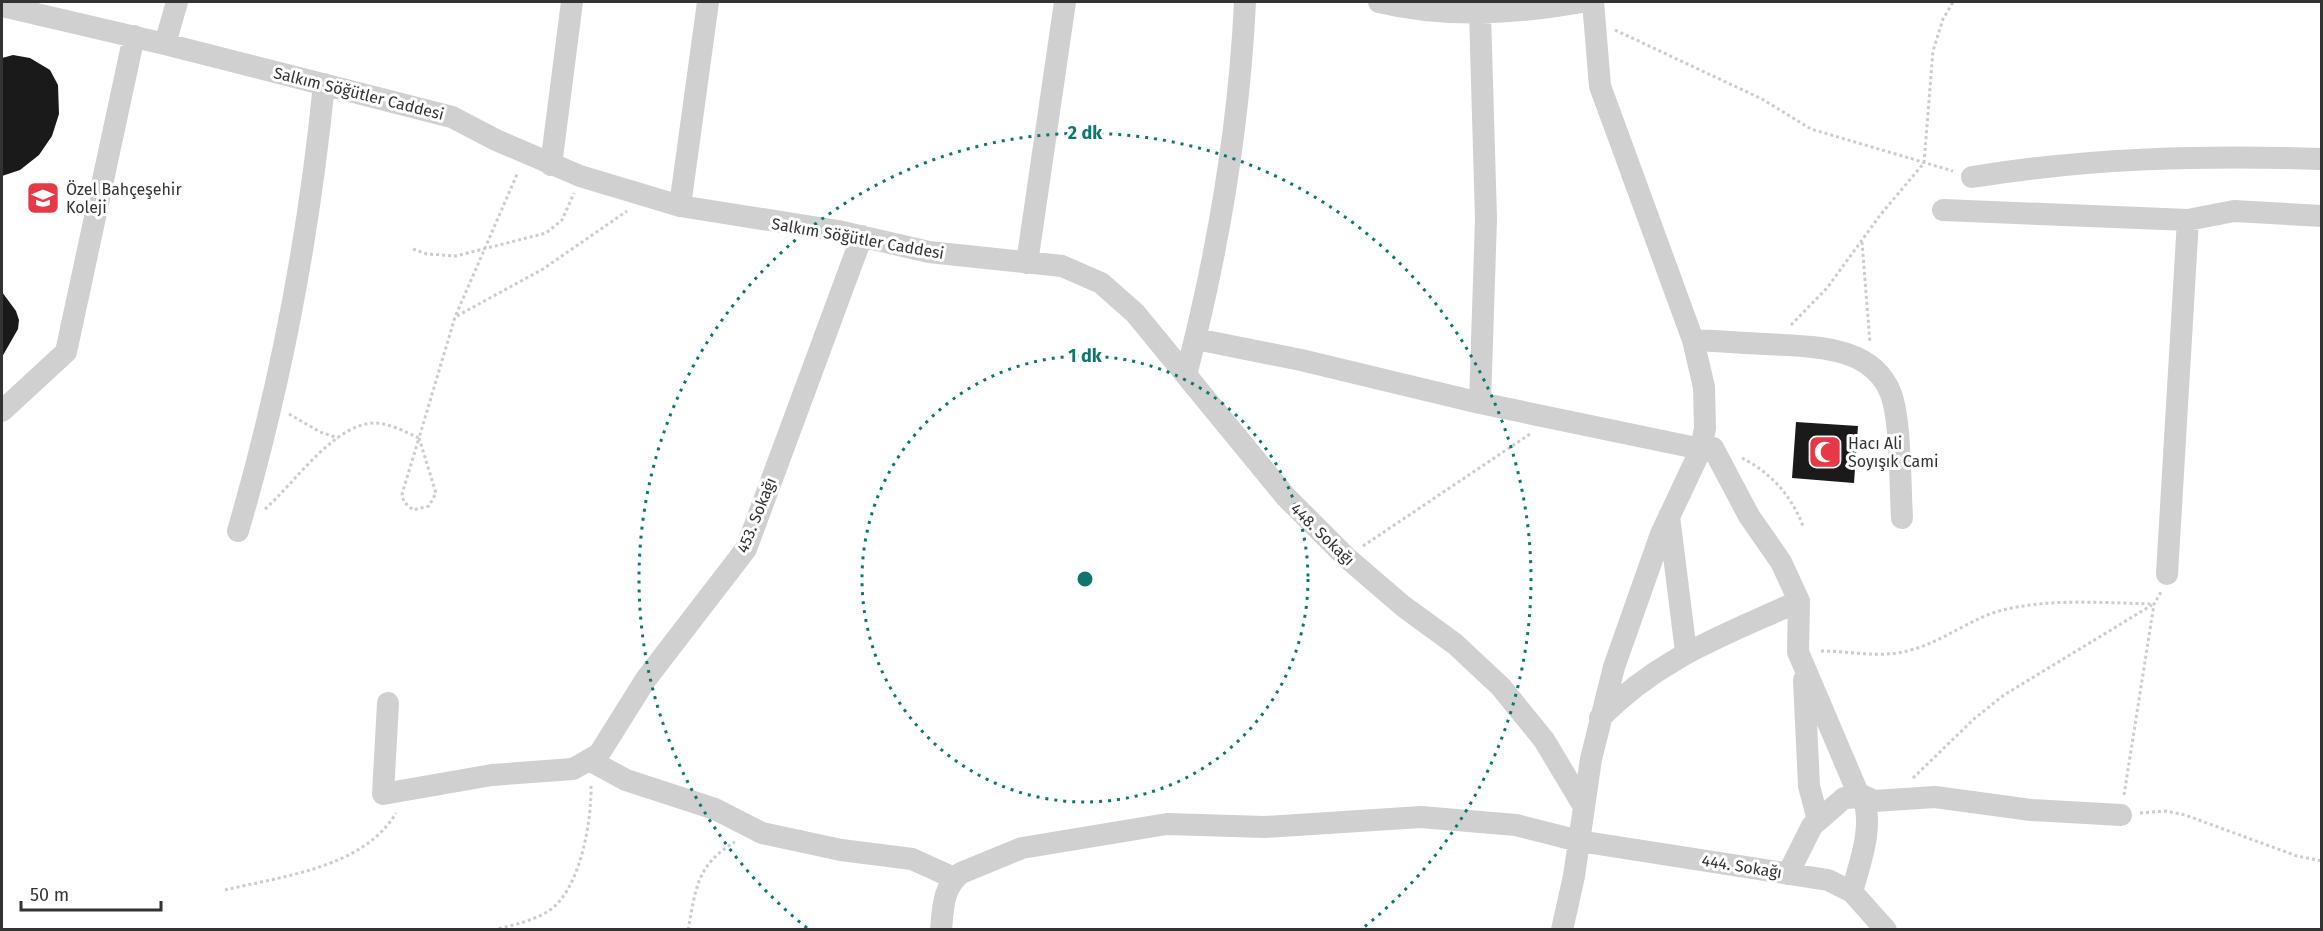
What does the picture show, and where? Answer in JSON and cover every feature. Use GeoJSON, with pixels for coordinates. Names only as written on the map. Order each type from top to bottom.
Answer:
{"type":"FeatureCollection","features":[{"type":"Feature","properties":{"kind":"street"},"geometry":{"type":"LineString","coordinates":[[165,44],[177,2]]}},
{"type":"Feature","properties":{"kind":"street"},"geometry":{"type":"LineString","coordinates":[[551,165],[572,2]]}},
{"type":"Feature","properties":{"kind":"street"},"geometry":{"type":"LineString","coordinates":[[680,206],[708,2]]}},
{"type":"Feature","properties":{"kind":"street"},"geometry":{"type":"LineString","coordinates":[[1027,263],[1065,2]]}},
{"type":"Feature","properties":{"kind":"street"},"geometry":{"type":"LineString","coordinates":[[1186,375],[1196,339],[1227,185],[1239,84],[1245,2]]}},
{"type":"Feature","properties":{"kind":"street"},"geometry":{"type":"LineString","coordinates":[[1379,2],[1420,10],[1480,13],[1545,9],[1582,2]]}},
{"type":"Feature","properties":{"kind":"street","name":"Salkım Söğütler Caddesi"},"geometry":{"type":"LineString","coordinates":[[2,6],[134,36],[452,117],[551,165],[645,197],[680,206],[862,236],[929,252],[1062,266]]}},
{"type":"Feature","properties":{"kind":"street"},"geometry":{"type":"LineString","coordinates":[[1594,11],[1600,86],[1693,340],[1704,387],[1707,448],[1781,562],[1799,601],[1809,786],[1818,820]]}},
{"type":"Feature","properties":{"kind":"street"},"geometry":{"type":"LineString","coordinates":[[1480,13],[1486,219],[1480,403]]}},
{"type":"Feature","properties":{"kind":"street"},"geometry":{"type":"LineString","coordinates":[[2,411],[66,352],[134,36]]}},
{"type":"Feature","properties":{"kind":"street"},"geometry":{"type":"LineString","coordinates":[[238,531],[274,400],[310,210],[324,84]]}},
{"type":"Feature","properties":{"kind":"street"},"geometry":{"type":"LineString","coordinates":[[1972,177],[2028,168],[2142,158],[2322,159]]}},
{"type":"Feature","properties":{"kind":"street"},"geometry":{"type":"LineString","coordinates":[[1943,210],[2188,220],[2234,211],[2322,216]]}},
{"type":"Feature","properties":{"kind":"street"},"geometry":{"type":"LineString","coordinates":[[2167,574],[2188,220]]}},
{"type":"Feature","properties":{"kind":"street","name":"453. Sokağı"},"geometry":{"type":"LineString","coordinates":[[591,761],[606,746],[646,679],[746,549],[862,236]]}},
{"type":"Feature","properties":{"kind":"street","name":"448. Sokağı"},"geometry":{"type":"LineString","coordinates":[[1062,266],[1089,276],[1119,296],[1186,375],[1253,461],[1346,557],[1403,606],[1455,644],[1501,687],[1544,740],[1583,805]]}},
{"type":"Feature","properties":{"kind":"street"},"geometry":{"type":"LineString","coordinates":[[1196,339],[1301,360],[1480,403],[1707,448]]}},
{"type":"Feature","properties":{"kind":"street"},"geometry":{"type":"LineString","coordinates":[[1693,340],[1837,350],[1856,358],[1875,371],[1885,383],[1894,403],[1902,518]]}},
{"type":"Feature","properties":{"kind":"street"},"geometry":{"type":"LineString","coordinates":[[1562,930],[1600,718],[1628,622],[1669,516],[1707,448]]}},
{"type":"Feature","properties":{"kind":"street"},"geometry":{"type":"LineString","coordinates":[[1669,516],[1686,652]]}},
{"type":"Feature","properties":{"kind":"street"},"geometry":{"type":"LineString","coordinates":[[1600,718],[1649,675],[1686,652],[1799,601]]}},
{"type":"Feature","properties":{"kind":"street"},"geometry":{"type":"LineString","coordinates":[[1801,661],[1854,787],[1863,797],[1868,819],[1863,851],[1852,892]]}},
{"type":"Feature","properties":{"kind":"street"},"geometry":{"type":"LineString","coordinates":[[388,704],[382,794],[492,775],[532,770],[573,770],[591,761],[626,780],[715,809],[762,832],[841,850],[905,857],[927,864],[954,878],[945,894],[941,930]]}},
{"type":"Feature","properties":{"kind":"street"},"geometry":{"type":"LineString","coordinates":[[1788,874],[1800,846],[1818,820],[1844,798],[1863,797],[1874,801],[1935,797],[2031,810],[2121,815]]}},
{"type":"Feature","properties":{"kind":"street","name":"444. Sokağı"},"geometry":{"type":"LineString","coordinates":[[954,878],[1022,848],[1167,824],[1265,827],[1390,818],[1452,818],[1516,825],[1579,841],[1828,880],[1852,892],[1886,930]]}},
{"type":"Feature","properties":{"kind":"path"},"geometry":{"type":"LineString","coordinates":[[1765,344],[1785,330],[1815,302],[1881,214],[1924,163],[1933,51],[1940,27],[1953,2]]}},
{"type":"Feature","properties":{"kind":"path"},"geometry":{"type":"LineString","coordinates":[[1594,11],[1762,99],[1811,129],[1972,177]]}},
{"type":"Feature","properties":{"kind":"path"},"geometry":{"type":"LineString","coordinates":[[264,511],[338,438],[351,429],[373,423],[386,424],[419,438],[436,493],[429,506],[414,510],[404,502],[402,494],[419,438],[455,317],[487,248],[525,154]]}},
{"type":"Feature","properties":{"kind":"path"},"geometry":{"type":"LineString","coordinates":[[413,249],[427,254],[456,256],[546,233],[562,220],[580,176]]}},
{"type":"Feature","properties":{"kind":"path"},"geometry":{"type":"LineString","coordinates":[[455,317],[543,269],[645,197]]}},
{"type":"Feature","properties":{"kind":"path"},"geometry":{"type":"LineString","coordinates":[[1862,240],[1865,304],[1875,371]]}},
{"type":"Feature","properties":{"kind":"path"},"geometry":{"type":"LineString","coordinates":[[274,400],[303,424],[338,438]]}},
{"type":"Feature","properties":{"kind":"path"},"geometry":{"type":"LineString","coordinates":[[1346,557],[1553,418]]}},
{"type":"Feature","properties":{"kind":"path"},"geometry":{"type":"LineString","coordinates":[[1707,448],[1746,460],[1774,480],[1791,501],[1803,526]]}},
{"type":"Feature","properties":{"kind":"path"},"geometry":{"type":"LineString","coordinates":[[1801,661],[1894,654],[1926,645],[1986,616],[2016,607],[2085,602],[2154,604]]}},
{"type":"Feature","properties":{"kind":"path"},"geometry":{"type":"LineString","coordinates":[[1890,800],[1976,718],[2004,695],[2154,604]]}},
{"type":"Feature","properties":{"kind":"path"},"geometry":{"type":"LineString","coordinates":[[2154,604],[2121,815],[2166,811],[2185,815],[2297,856],[2322,861]]}},
{"type":"Feature","properties":{"kind":"path"},"geometry":{"type":"LineString","coordinates":[[493,930],[525,921],[548,911],[568,890],[582,853],[588,823],[591,761]]}},
{"type":"Feature","properties":{"kind":"path"},"geometry":{"type":"LineString","coordinates":[[225,890],[303,871],[366,846],[388,825],[406,789]]}},
{"type":"Feature","properties":{"kind":"path"},"geometry":{"type":"LineString","coordinates":[[688,930],[697,880],[705,866],[734,842],[762,832]]}},
{"type":"Feature","properties":{"kind":"building"},"geometry":{"type":"Polygon","coordinates":[[[13,55],[30,58],[50,70],[58,85],[59,114],[52,136],[39,155],[20,170],[2,176],[2,58],[13,55]]]}},
{"type":"Feature","properties":{"kind":"building"},"geometry":{"type":"Polygon","coordinates":[[[2,292],[16,311],[19,320],[18,329],[2,357],[2,292]]]}},
{"type":"Feature","properties":{"kind":"building","name":"Hacı Ali Soyışık Cami"},"geometry":{"type":"Polygon","coordinates":[[[1796,422],[1858,426],[1854,483],[1792,478],[1796,422]]]}},
{"type":"Feature","properties":{"kind":"place","name":"Özel Bahçeşehir Koleji"},"geometry":{"type":"Point","coordinates":[43,198]}},
{"type":"Feature","properties":{"kind":"place","name":"Hacı Ali Soyışık Cami"},"geometry":{"type":"Point","coordinates":[1825,452]}}]}
